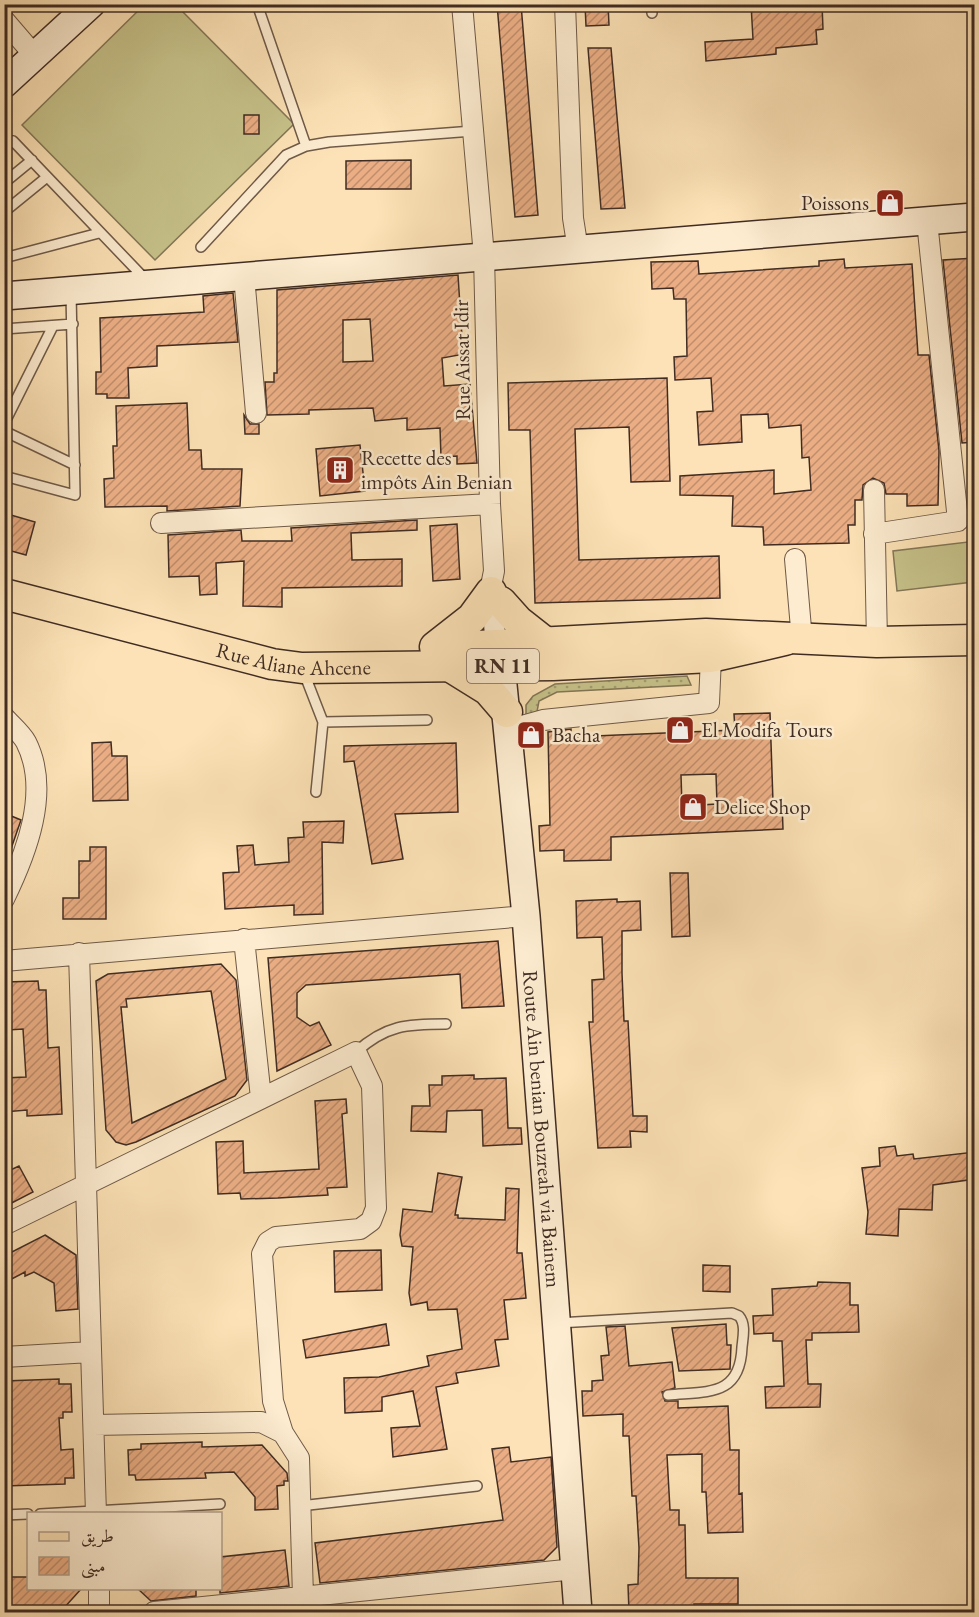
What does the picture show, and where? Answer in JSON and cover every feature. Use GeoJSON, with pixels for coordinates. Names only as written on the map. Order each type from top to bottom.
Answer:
{"type":"FeatureCollection","features":[{"type":"Feature","properties":{"kind":"main road"},"geometry":{"type":"LineString","coordinates":[[4,84],[91,4]]}},
{"type":"Feature","properties":{"kind":"main road"},"geometry":{"type":"LineString","coordinates":[[4,296],[975,217]]}},
{"type":"Feature","properties":{"kind":"main road"},"geometry":{"type":"LineString","coordinates":[[496,588],[518,621],[549,654],[519,687],[507,721],[477,681],[443,657],[496,588]]}},
{"type":"Feature","properties":{"kind":"main road","name":"RN 11"},"geometry":{"type":"LineString","coordinates":[[4,594],[222,650]]}},
{"type":"Feature","properties":{"kind":"main road","name":"Rue Aliane Ahcene"},"geometry":{"type":"LineString","coordinates":[[549,654],[706,634],[794,640],[878,642],[975,640]]}},
{"type":"Feature","properties":{"kind":"main road","name":"Rue Aliane Ahcene"},"geometry":{"type":"LineString","coordinates":[[222,650],[272,664],[302,668],[443,657],[549,654],[711,657],[794,640]]}},
{"type":"Feature","properties":{"kind":"main road","name":"Rue Aliane Ahcene"},"geometry":{"type":"LineString","coordinates":[[222,650],[355,651],[443,657]]}},
{"type":"Feature","properties":{"kind":"main road","name":"Route Ain benian Bouzreah via Bainem"},"geometry":{"type":"LineString","coordinates":[[500,656],[526,916],[578,1612]]}},
{"type":"Feature","properties":{"kind":"street","name":"Rue Aissat Idir"},"geometry":{"type":"LineString","coordinates":[[462,4],[484,256],[490,504],[496,588],[495,636],[500,656]]}},
{"type":"Feature","properties":{"kind":"street"},"geometry":{"type":"LineString","coordinates":[[565,4],[573,218],[578,250]]}},
{"type":"Feature","properties":{"kind":"street"},"geometry":{"type":"LineString","coordinates":[[4,20],[35,56]]}},
{"type":"Feature","properties":{"kind":"street"},"geometry":{"type":"LineString","coordinates":[[874,534],[966,520],[927,221]]}},
{"type":"Feature","properties":{"kind":"street"},"geometry":{"type":"LineString","coordinates":[[244,276],[256,413]]}},
{"type":"Feature","properties":{"kind":"street"},"geometry":{"type":"LineString","coordinates":[[874,490],[878,642]]}},
{"type":"Feature","properties":{"kind":"street"},"geometry":{"type":"LineString","coordinates":[[161,523],[490,504]]}},
{"type":"Feature","properties":{"kind":"street"},"geometry":{"type":"LineString","coordinates":[[794,640],[795,559]]}},
{"type":"Feature","properties":{"kind":"street"},"geometry":{"type":"LineString","coordinates":[[507,721],[543,720],[709,703],[711,657]]}},
{"type":"Feature","properties":{"kind":"street"},"geometry":{"type":"LineString","coordinates":[[4,717],[26,742],[36,778],[32,826],[21,864],[4,899]]}},
{"type":"Feature","properties":{"kind":"street"},"geometry":{"type":"LineString","coordinates":[[4,961],[526,916]]}},
{"type":"Feature","properties":{"kind":"street"},"geometry":{"type":"LineString","coordinates":[[244,939],[261,1098]]}},
{"type":"Feature","properties":{"kind":"street"},"geometry":{"type":"LineString","coordinates":[[79,953],[96,1512]]}},
{"type":"Feature","properties":{"kind":"street"},"geometry":{"type":"LineString","coordinates":[[4,1225],[356,1052],[372,1086],[376,1208],[374,1217],[360,1229],[276,1237],[268,1242],[262,1254],[273,1401],[283,1433],[299,1458],[303,1597]]}},
{"type":"Feature","properties":{"kind":"street"},"geometry":{"type":"LineString","coordinates":[[4,1357],[92,1352]]}},
{"type":"Feature","properties":{"kind":"street"},"geometry":{"type":"LineString","coordinates":[[94,1425],[261,1422],[283,1433]]}},
{"type":"Feature","properties":{"kind":"street"},"geometry":{"type":"LineString","coordinates":[[154,1612],[575,1569]]}},
{"type":"Feature","properties":{"kind":"street"},"geometry":{"type":"LineString","coordinates":[[99,1590],[99,1612]]}},
{"type":"Feature","properties":{"kind":"lane"},"geometry":{"type":"LineString","coordinates":[[257,4],[306,146]]}},
{"type":"Feature","properties":{"kind":"lane"},"geometry":{"type":"LineString","coordinates":[[201,247],[286,155],[306,146],[329,142],[473,131]]}},
{"type":"Feature","properties":{"kind":"lane"},"geometry":{"type":"LineString","coordinates":[[4,148],[13,141],[149,284]]}},
{"type":"Feature","properties":{"kind":"lane"},"geometry":{"type":"LineString","coordinates":[[4,183],[32,160]]}},
{"type":"Feature","properties":{"kind":"lane"},"geometry":{"type":"LineString","coordinates":[[4,212],[47,177]]}},
{"type":"Feature","properties":{"kind":"lane"},"geometry":{"type":"LineString","coordinates":[[4,258],[99,233]]}},
{"type":"Feature","properties":{"kind":"lane"},"geometry":{"type":"LineString","coordinates":[[4,476],[75,495],[71,291]]}},
{"type":"Feature","properties":{"kind":"lane"},"geometry":{"type":"LineString","coordinates":[[4,329],[73,324]]}},
{"type":"Feature","properties":{"kind":"lane"},"geometry":{"type":"LineString","coordinates":[[4,424],[53,326]]}},
{"type":"Feature","properties":{"kind":"lane"},"geometry":{"type":"LineString","coordinates":[[4,431],[75,465]]}},
{"type":"Feature","properties":{"kind":"lane"},"geometry":{"type":"LineString","coordinates":[[302,668],[323,722],[316,792]]}},
{"type":"Feature","properties":{"kind":"lane"},"geometry":{"type":"LineString","coordinates":[[323,722],[428,720]]}},
{"type":"Feature","properties":{"kind":"lane"},"geometry":{"type":"LineString","coordinates":[[356,1052],[373,1036],[404,1024],[446,1024]]}},
{"type":"Feature","properties":{"kind":"lane"},"geometry":{"type":"LineString","coordinates":[[556,1323],[732,1313],[739,1316],[743,1323],[742,1361],[732,1382],[718,1390],[668,1395]]}},
{"type":"Feature","properties":{"kind":"lane"},"geometry":{"type":"LineString","coordinates":[[300,1506],[477,1486]]}},
{"type":"Feature","properties":{"kind":"lane"},"geometry":{"type":"LineString","coordinates":[[96,1512],[220,1504]]}},
{"type":"Feature","properties":{"kind":"lane"},"geometry":{"type":"LineString","coordinates":[[4,1515],[27,1514]]}},
{"type":"Feature","properties":{"kind":"shaded area"},"geometry":{"type":"Polygon","coordinates":[[[145,4],[176,5],[294,124],[155,260],[22,125],[145,4]]]}},
{"type":"Feature","properties":{"kind":"shaded area"},"geometry":{"type":"Polygon","coordinates":[[[968,542],[973,582],[897,591],[893,551],[968,542]]]}},
{"type":"Feature","properties":{"kind":"shaded area"},"geometry":{"type":"Polygon","coordinates":[[[687,676],[691,685],[557,692],[539,701],[536,717],[526,718],[526,705],[533,696],[555,684],[687,676]]]}},
{"type":"Feature","properties":{"kind":"building"},"geometry":{"type":"Polygon","coordinates":[[[497,4],[521,4],[538,215],[515,217],[497,4]]]}},
{"type":"Feature","properties":{"kind":"building"},"geometry":{"type":"Polygon","coordinates":[[[585,4],[608,4],[609,25],[586,26],[585,4]]]}},
{"type":"Feature","properties":{"kind":"building"},"geometry":{"type":"Polygon","coordinates":[[[751,4],[822,4],[823,29],[816,30],[817,44],[776,48],[776,54],[706,61],[705,42],[753,39],[751,4]]]}},
{"type":"Feature","properties":{"kind":"building"},"geometry":{"type":"Polygon","coordinates":[[[588,48],[611,48],[625,208],[601,209],[588,48]]]}},
{"type":"Feature","properties":{"kind":"building"},"geometry":{"type":"Polygon","coordinates":[[[244,115],[259,115],[259,134],[244,134],[244,115]]]}},
{"type":"Feature","properties":{"kind":"building"},"geometry":{"type":"Polygon","coordinates":[[[411,160],[411,189],[346,189],[346,161],[411,160]]]}},
{"type":"Feature","properties":{"kind":"building"},"geometry":{"type":"Polygon","coordinates":[[[975,258],[975,442],[962,443],[943,260],[975,258]]]}},
{"type":"Feature","properties":{"kind":"building"},"geometry":{"type":"Polygon","coordinates":[[[844,259],[845,268],[912,264],[918,355],[929,355],[939,451],[938,505],[907,506],[907,494],[886,494],[884,483],[873,478],[863,485],[862,500],[855,500],[855,525],[848,525],[849,543],[764,545],[763,527],[732,526],[733,496],[680,495],[680,476],[774,470],[774,494],[811,490],[809,457],[802,458],[801,425],[769,428],[768,414],[741,415],[742,442],[699,445],[697,412],[713,411],[711,378],[675,380],[674,357],[687,356],[686,299],[674,299],[673,288],[652,289],[651,262],[698,261],[699,274],[819,266],[819,261],[844,259]]]}},
{"type":"Feature","properties":{"kind":"building"},"geometry":{"type":"Polygon","coordinates":[[[458,275],[462,337],[467,336],[470,353],[442,358],[444,386],[470,384],[477,463],[457,464],[457,456],[441,457],[440,428],[407,430],[407,418],[375,421],[373,408],[309,410],[309,414],[267,415],[265,382],[274,382],[274,373],[277,373],[277,290],[458,275]],[[370,319],[343,320],[343,362],[373,361],[370,319]]]}},
{"type":"Feature","properties":{"kind":"building"},"geometry":{"type":"Polygon","coordinates":[[[233,293],[238,342],[157,346],[157,366],[128,368],[129,398],[107,398],[107,394],[96,394],[96,372],[101,372],[100,318],[204,312],[203,296],[233,293]]]}},
{"type":"Feature","properties":{"kind":"building"},"geometry":{"type":"Polygon","coordinates":[[[667,378],[670,481],[631,482],[629,427],[575,429],[579,560],[719,556],[720,598],[535,603],[530,430],[509,430],[508,383],[667,378]]]}},
{"type":"Feature","properties":{"kind":"building"},"geometry":{"type":"Polygon","coordinates":[[[187,403],[189,450],[201,450],[202,469],[242,469],[240,506],[167,511],[167,506],[105,507],[104,479],[114,478],[113,446],[117,446],[116,406],[187,403]]]}},
{"type":"Feature","properties":{"kind":"building"},"geometry":{"type":"Polygon","coordinates":[[[244,415],[250,424],[259,424],[259,434],[245,434],[244,415]]]}},
{"type":"Feature","properties":{"kind":"building","name":"Recette des impôts Ain Benian"},"geometry":{"type":"Polygon","coordinates":[[[360,445],[365,491],[320,496],[316,449],[360,445]]]}},
{"type":"Feature","properties":{"kind":"building"},"geometry":{"type":"Polygon","coordinates":[[[4,513],[35,522],[26,555],[4,549],[4,513]]]}},
{"type":"Feature","properties":{"kind":"building"},"geometry":{"type":"Polygon","coordinates":[[[417,520],[417,530],[351,533],[352,560],[402,559],[402,586],[282,588],[282,607],[243,606],[244,561],[216,563],[217,594],[200,595],[199,576],[169,577],[168,535],[241,530],[242,541],[292,541],[291,528],[417,520]]]}},
{"type":"Feature","properties":{"kind":"building"},"geometry":{"type":"Polygon","coordinates":[[[457,524],[460,579],[433,581],[430,526],[457,524]]]}},
{"type":"Feature","properties":{"kind":"building"},"geometry":{"type":"Polygon","coordinates":[[[770,713],[773,802],[782,802],[783,829],[611,837],[611,860],[564,861],[564,850],[540,851],[539,826],[550,825],[548,732],[571,729],[571,737],[735,730],[734,714],[770,713]],[[716,774],[681,775],[682,806],[717,804],[716,774]]]}},
{"type":"Feature","properties":{"kind":"building"},"geometry":{"type":"Polygon","coordinates":[[[111,742],[112,756],[127,756],[128,800],[93,801],[92,743],[111,742]]]}},
{"type":"Feature","properties":{"kind":"building"},"geometry":{"type":"Polygon","coordinates":[[[456,743],[458,812],[395,814],[403,859],[372,864],[354,761],[344,762],[344,746],[456,743]]]}},
{"type":"Feature","properties":{"kind":"building"},"geometry":{"type":"Polygon","coordinates":[[[4,813],[21,820],[4,869],[4,813]]]}},
{"type":"Feature","properties":{"kind":"building"},"geometry":{"type":"Polygon","coordinates":[[[344,821],[343,843],[322,842],[323,914],[294,915],[294,905],[225,909],[223,873],[239,872],[237,846],[253,845],[255,865],[289,862],[288,838],[304,837],[303,822],[344,821]]]}},
{"type":"Feature","properties":{"kind":"building"},"geometry":{"type":"Polygon","coordinates":[[[90,847],[106,847],[106,919],[63,919],[63,898],[79,898],[79,861],[90,861],[90,847]]]}},
{"type":"Feature","properties":{"kind":"building"},"geometry":{"type":"Polygon","coordinates":[[[670,873],[688,873],[690,936],[672,937],[670,873]]]}},
{"type":"Feature","properties":{"kind":"building"},"geometry":{"type":"Polygon","coordinates":[[[617,899],[617,902],[640,901],[641,930],[622,931],[622,973],[624,1021],[628,1021],[633,1116],[647,1116],[647,1132],[630,1131],[631,1147],[598,1148],[589,1022],[593,1022],[592,980],[604,979],[602,937],[577,938],[576,901],[617,899]]]}},
{"type":"Feature","properties":{"kind":"building"},"geometry":{"type":"Polygon","coordinates":[[[498,941],[504,1006],[462,1008],[460,974],[306,985],[297,993],[297,1017],[310,1026],[319,1022],[331,1045],[277,1071],[268,958],[498,941]]]}},
{"type":"Feature","properties":{"kind":"building"},"geometry":{"type":"Polygon","coordinates":[[[221,964],[236,980],[247,1080],[235,1096],[136,1142],[126,1145],[116,1142],[106,1130],[96,981],[108,974],[221,964]],[[211,991],[126,999],[127,1007],[121,1007],[132,1123],[226,1079],[211,991]]]}},
{"type":"Feature","properties":{"kind":"building"},"geometry":{"type":"Polygon","coordinates":[[[38,981],[39,990],[46,990],[48,1048],[59,1047],[62,1114],[27,1116],[27,1110],[4,1112],[4,1078],[26,1077],[23,1029],[8,1030],[6,982],[38,981]]]}},
{"type":"Feature","properties":{"kind":"building"},"geometry":{"type":"Polygon","coordinates":[[[474,1075],[474,1079],[506,1078],[508,1128],[521,1128],[522,1144],[483,1146],[482,1110],[447,1111],[446,1132],[411,1131],[412,1106],[430,1106],[429,1085],[442,1085],[442,1076],[474,1075]]]}},
{"type":"Feature","properties":{"kind":"building"},"geometry":{"type":"Polygon","coordinates":[[[346,1099],[347,1113],[342,1114],[347,1187],[327,1188],[328,1195],[278,1198],[241,1199],[240,1193],[218,1194],[216,1142],[243,1141],[244,1173],[319,1169],[315,1101],[346,1099]]]}},
{"type":"Feature","properties":{"kind":"building"},"geometry":{"type":"Polygon","coordinates":[[[895,1146],[897,1156],[913,1154],[914,1159],[975,1152],[975,1179],[933,1185],[932,1210],[899,1209],[898,1236],[866,1234],[868,1212],[862,1168],[880,1166],[879,1148],[895,1146]]]}},
{"type":"Feature","properties":{"kind":"building"},"geometry":{"type":"Polygon","coordinates":[[[19,1166],[33,1192],[4,1207],[4,1173],[19,1166]]]}},
{"type":"Feature","properties":{"kind":"building"},"geometry":{"type":"Polygon","coordinates":[[[438,1173],[462,1177],[455,1215],[458,1215],[458,1218],[505,1220],[506,1188],[519,1189],[517,1253],[522,1253],[526,1298],[504,1300],[508,1339],[495,1340],[499,1366],[456,1373],[458,1383],[436,1387],[447,1449],[393,1457],[391,1428],[420,1426],[413,1391],[382,1397],[382,1411],[345,1413],[344,1378],[379,1377],[429,1366],[427,1356],[462,1349],[457,1309],[428,1310],[427,1302],[411,1305],[409,1293],[413,1247],[402,1246],[400,1235],[403,1209],[432,1212],[438,1173]]]}},
{"type":"Feature","properties":{"kind":"building"},"geometry":{"type":"Polygon","coordinates":[[[45,1235],[76,1255],[78,1309],[56,1311],[54,1283],[34,1272],[25,1276],[25,1272],[4,1283],[4,1256],[45,1235]]]}},
{"type":"Feature","properties":{"kind":"building"},"geometry":{"type":"Polygon","coordinates":[[[381,1250],[382,1290],[335,1292],[334,1251],[381,1250]]]}},
{"type":"Feature","properties":{"kind":"building"},"geometry":{"type":"Polygon","coordinates":[[[703,1265],[730,1266],[730,1292],[703,1291],[703,1265]]]}},
{"type":"Feature","properties":{"kind":"building"},"geometry":{"type":"Polygon","coordinates":[[[818,1282],[850,1283],[850,1305],[858,1305],[859,1332],[812,1333],[812,1340],[806,1340],[808,1384],[821,1384],[820,1407],[766,1408],[765,1387],[784,1386],[782,1341],[773,1341],[773,1333],[754,1334],[753,1316],[773,1315],[772,1289],[817,1286],[818,1282]]]}},
{"type":"Feature","properties":{"kind":"building"},"geometry":{"type":"Polygon","coordinates":[[[386,1324],[389,1345],[306,1358],[303,1340],[386,1324]]]}},
{"type":"Feature","properties":{"kind":"building"},"geometry":{"type":"Polygon","coordinates":[[[726,1324],[727,1345],[731,1345],[730,1369],[679,1371],[672,1328],[726,1324]]]}},
{"type":"Feature","properties":{"kind":"building"},"geometry":{"type":"Polygon","coordinates":[[[625,1326],[629,1366],[672,1362],[675,1388],[662,1392],[665,1401],[678,1401],[678,1408],[728,1406],[730,1450],[739,1450],[739,1494],[742,1493],[743,1532],[708,1533],[706,1492],[702,1492],[702,1454],[667,1455],[670,1510],[679,1510],[679,1525],[685,1525],[686,1578],[738,1578],[738,1604],[694,1604],[694,1612],[629,1612],[628,1585],[638,1584],[639,1548],[636,1496],[632,1496],[629,1436],[623,1436],[623,1414],[583,1416],[582,1391],[592,1391],[592,1381],[603,1380],[601,1356],[609,1355],[606,1327],[625,1326]]]}},
{"type":"Feature","properties":{"kind":"building"},"geometry":{"type":"Polygon","coordinates":[[[59,1379],[59,1384],[71,1384],[72,1412],[63,1412],[63,1418],[59,1418],[61,1450],[73,1449],[74,1478],[65,1478],[65,1484],[4,1486],[4,1381],[59,1379]]]}},
{"type":"Feature","properties":{"kind":"building"},"geometry":{"type":"Polygon","coordinates":[[[202,1442],[202,1447],[262,1445],[287,1473],[288,1481],[284,1481],[284,1485],[277,1486],[278,1509],[255,1510],[255,1497],[234,1472],[205,1473],[206,1478],[136,1480],[135,1475],[129,1475],[128,1450],[141,1449],[141,1444],[202,1442]]]}},
{"type":"Feature","properties":{"kind":"building"},"geometry":{"type":"Polygon","coordinates":[[[509,1447],[511,1462],[551,1457],[557,1547],[544,1560],[320,1583],[315,1543],[503,1520],[492,1449],[509,1447]]]}},
{"type":"Feature","properties":{"kind":"building"},"geometry":{"type":"Polygon","coordinates":[[[285,1550],[289,1586],[220,1593],[222,1590],[222,1557],[285,1550]]]}},
{"type":"Feature","properties":{"kind":"building"},"geometry":{"type":"Polygon","coordinates":[[[4,1577],[27,1577],[27,1590],[80,1590],[63,1609],[4,1607],[4,1577]]]}},
{"type":"Feature","properties":{"kind":"building"},"geometry":{"type":"Polygon","coordinates":[[[139,1590],[196,1590],[196,1596],[151,1601],[139,1590]]]}},
{"type":"Feature","properties":{"kind":"place","name":"Poissons"},"geometry":{"type":"Point","coordinates":[890,203]}},
{"type":"Feature","properties":{"kind":"place","name":"Recette des impôts Ain Benian"},"geometry":{"type":"Point","coordinates":[340,470]}},
{"type":"Feature","properties":{"kind":"place","name":"El Modifa Tours"},"geometry":{"type":"Point","coordinates":[680,730]}},
{"type":"Feature","properties":{"kind":"place","name":"Bacha"},"geometry":{"type":"Point","coordinates":[531,735]}},
{"type":"Feature","properties":{"kind":"place","name":"Delice Shop"},"geometry":{"type":"Point","coordinates":[693,807]}}]}
